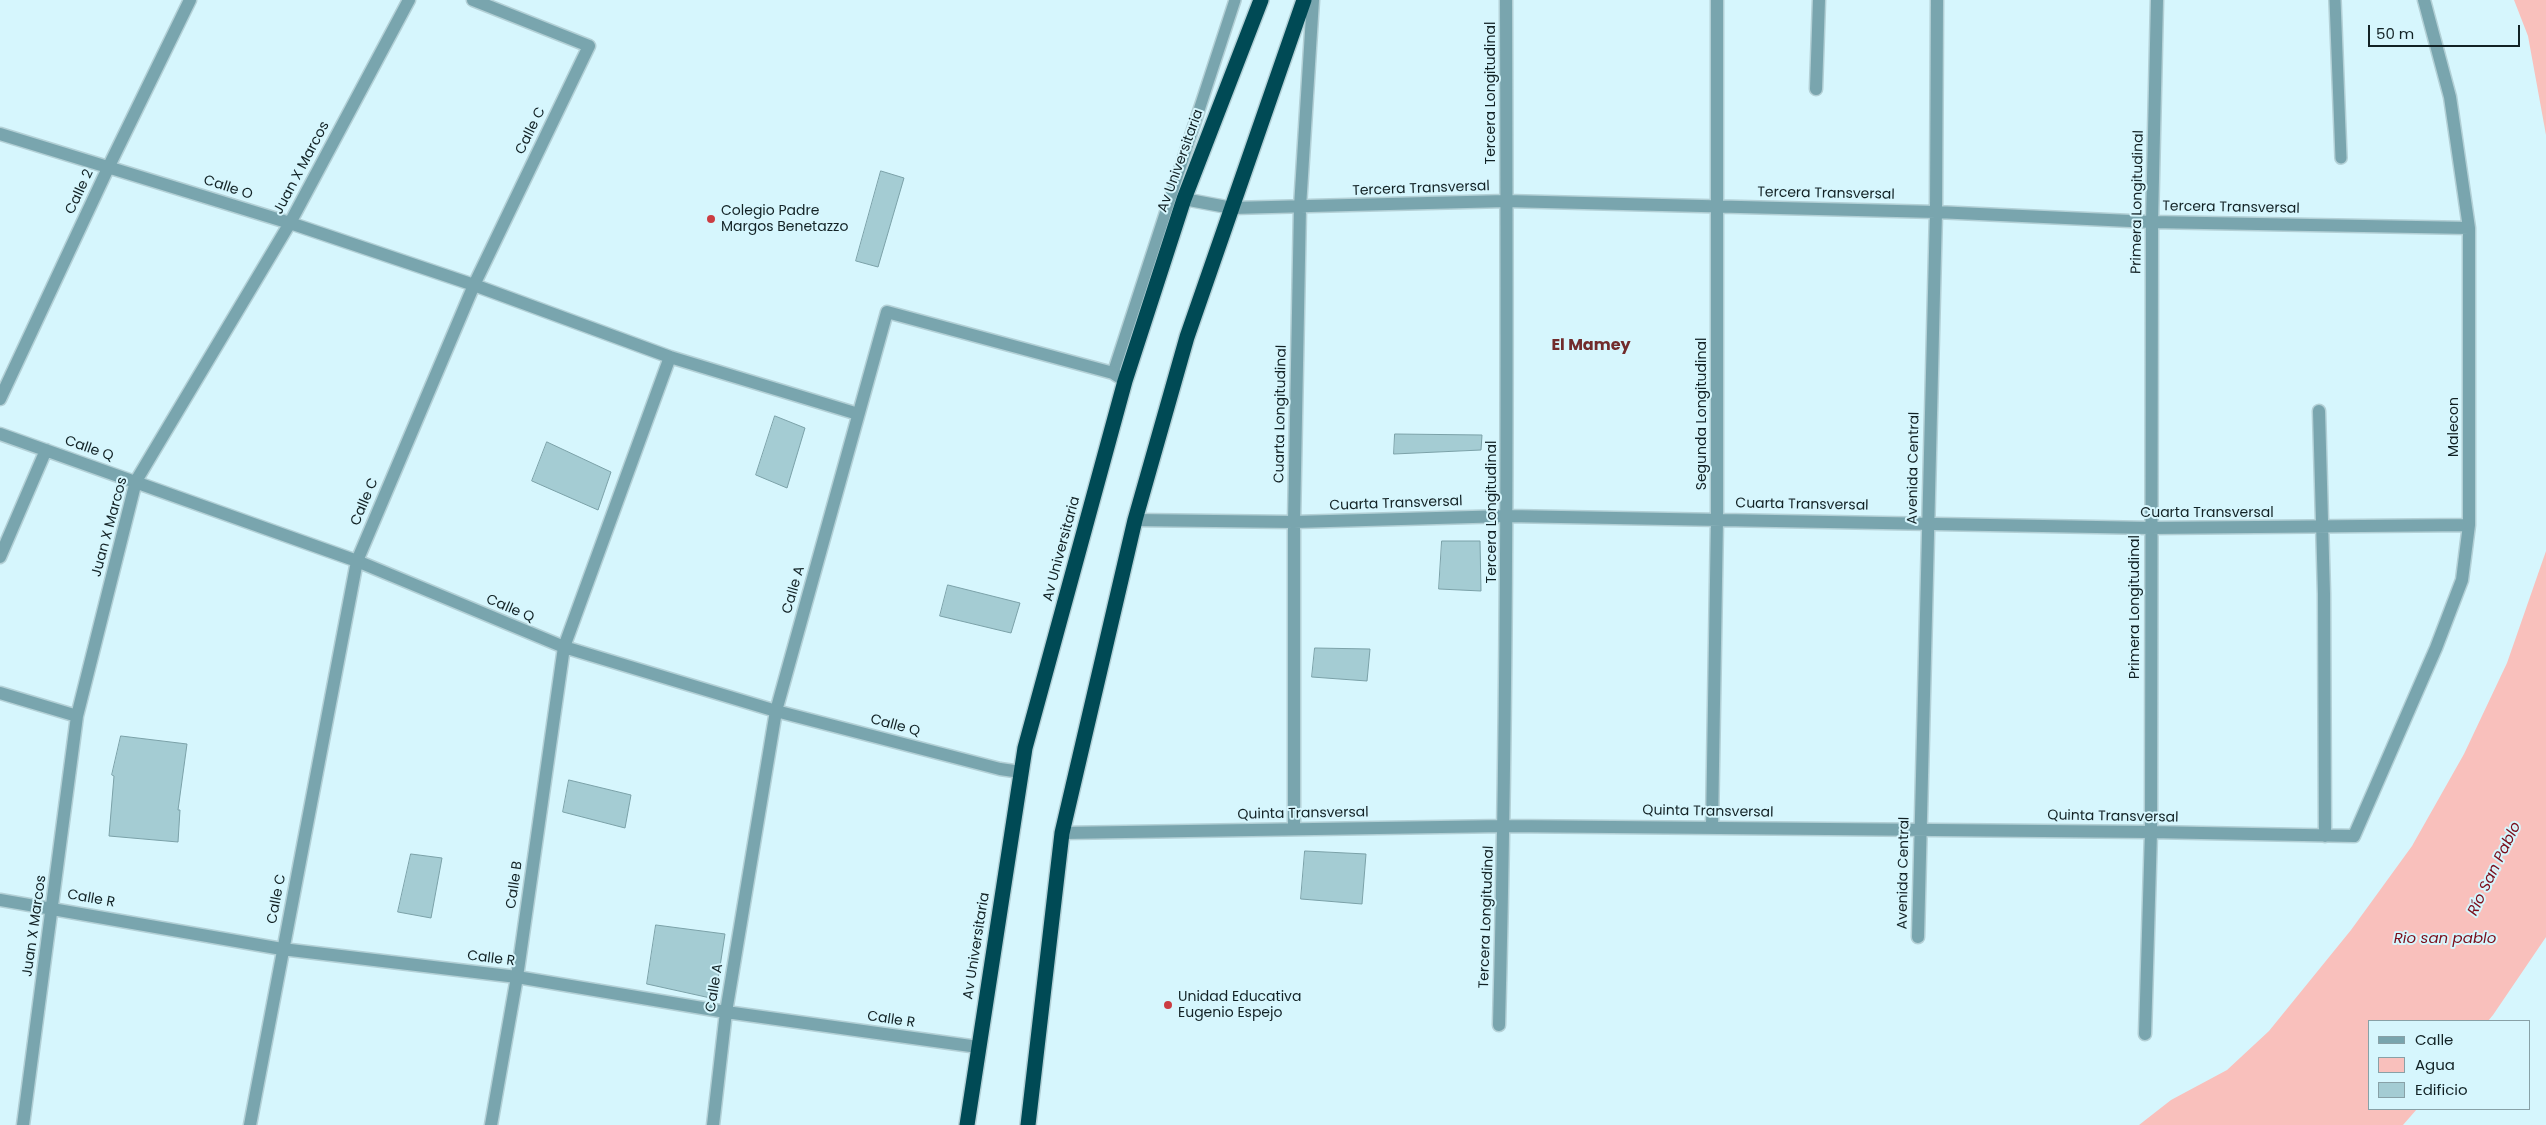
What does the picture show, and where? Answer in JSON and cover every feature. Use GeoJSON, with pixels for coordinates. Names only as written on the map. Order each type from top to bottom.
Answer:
{"type":"FeatureCollection","features":[{"type":"Feature","properties":{"kind":"highway","name":"Av Universitaria"},"geometry":{"type":"LineString","coordinates":[[967,1125],[1025,748],[1119,377],[1184,199],[1261,0]]}},
{"type":"Feature","properties":{"kind":"highway"},"geometry":{"type":"LineString","coordinates":[[1028,1125],[1062,833],[1135,520],[1187,337],[1304,0]]}},
{"type":"Feature","properties":{"kind":"street","name":"Calle 2"},"geometry":{"type":"LineString","coordinates":[[0,399],[109,166],[190,0]]}},
{"type":"Feature","properties":{"kind":"street","name":"Juan X Marcos"},"geometry":{"type":"LineString","coordinates":[[23,1125],[77,716],[136,481],[290,223],[409,0]]}},
{"type":"Feature","properties":{"kind":"street","name":"Calle C"},"geometry":{"type":"LineString","coordinates":[[250,1125],[357,561],[474,285],[589,46],[473,0]]}},
{"type":"Feature","properties":{"kind":"street","name":"Cuarta Longitudinal"},"geometry":{"type":"LineString","coordinates":[[1294,829],[1294,522],[1300,208],[1313,0]]}},
{"type":"Feature","properties":{"kind":"street","name":"Tercera Longitudinal"},"geometry":{"type":"LineString","coordinates":[[1499,1025],[1508,516],[1506,0]]}},
{"type":"Feature","properties":{"kind":"street","name":"Segunda Longitudinal"},"geometry":{"type":"LineString","coordinates":[[1712,827],[1717,519],[1717,0]]}},
{"type":"Feature","properties":{"kind":"street"},"geometry":{"type":"LineString","coordinates":[[1816,89],[1819,0]]}},
{"type":"Feature","properties":{"kind":"street","name":"Avenida Central"},"geometry":{"type":"LineString","coordinates":[[1918,937],[1919,831],[1936,212],[1937,0]]}},
{"type":"Feature","properties":{"kind":"street","name":"Primera Longitudinal"},"geometry":{"type":"LineString","coordinates":[[2145,1034],[2151,832],[2152,222],[2157,0]]}},
{"type":"Feature","properties":{"kind":"street","name":"Malecon"},"geometry":{"type":"LineString","coordinates":[[2354,836],[2436,648],[2462,580],[2469,525],[2469,228],[2450,97],[2424,0]]}},
{"type":"Feature","properties":{"kind":"street","name":"Calle O"},"geometry":{"type":"LineString","coordinates":[[0,134],[290,223],[474,285],[670,357],[858,414]]}},
{"type":"Feature","properties":{"kind":"street","name":"Tercera Transversal"},"geometry":{"type":"LineString","coordinates":[[1184,199],[1232,208],[1300,208],[1506,201],[1936,212],[2152,222],[2469,228]]}},
{"type":"Feature","properties":{"kind":"street","name":"Calle A"},"geometry":{"type":"LineString","coordinates":[[713,1125],[726,1012],[776,711],[887,312],[1119,377]]}},
{"type":"Feature","properties":{"kind":"street","name":"Calle B"},"geometry":{"type":"LineString","coordinates":[[491,1125],[517,977],[564,648],[670,357]]}},
{"type":"Feature","properties":{"kind":"street"},"geometry":{"type":"LineString","coordinates":[[2319,411],[2323,527],[2325,836]]}},
{"type":"Feature","properties":{"kind":"street","name":"Calle Q"},"geometry":{"type":"LineString","coordinates":[[0,434],[357,561],[564,648],[776,711],[1000,769],[1021,772]]}},
{"type":"Feature","properties":{"kind":"street"},"geometry":{"type":"LineString","coordinates":[[0,557],[46,450]]}},
{"type":"Feature","properties":{"kind":"street","name":"Cuarta Transversal"},"geometry":{"type":"LineString","coordinates":[[1135,520],[1294,522],[1508,516],[2150,528],[2469,525]]}},
{"type":"Feature","properties":{"kind":"street"},"geometry":{"type":"LineString","coordinates":[[0,693],[77,716]]}},
{"type":"Feature","properties":{"kind":"street","name":"Quinta Transversal"},"geometry":{"type":"LineString","coordinates":[[1062,833],[1504,826],[2151,832],[2354,836]]}},
{"type":"Feature","properties":{"kind":"street","name":"Calle R"},"geometry":{"type":"LineString","coordinates":[[0,900],[52,907],[282,949],[517,977],[726,1012],[978,1047]]}},
{"type":"Feature","properties":{"kind":"lane"},"geometry":{"type":"LineString","coordinates":[[1119,377],[1235,0]]}},
{"type":"Feature","properties":{"kind":"lane"},"geometry":{"type":"LineString","coordinates":[[2335,0],[2342,158]]}},
{"type":"Feature","properties":{"kind":"water"},"geometry":{"type":"Polygon","coordinates":[[[2514,0],[2546,0],[2546,135],[2528,36],[2514,0]]]}},
{"type":"Feature","properties":{"kind":"water","name":"Rio san pablo"},"geometry":{"type":"Polygon","coordinates":[[[2546,551],[2546,937],[2493,1015],[2489,1020],[2368,1020],[2368,1110],[2416,1110],[2403,1125],[2139,1125],[2171,1100],[2227,1070],[2269,1031],[2351,930],[2412,846],[2464,754],[2507,663],[2546,551]]]}},
{"type":"Feature","properties":{"kind":"building"},"geometry":{"type":"Polygon","coordinates":[[[881,171],[904,178],[878,267],[856,261],[881,171]]]}},
{"type":"Feature","properties":{"kind":"building"},"geometry":{"type":"Polygon","coordinates":[[[775,416],[805,428],[787,488],[756,475],[775,416]]]}},
{"type":"Feature","properties":{"kind":"building"},"geometry":{"type":"Polygon","coordinates":[[[1395,434],[1482,435],[1481,450],[1394,454],[1395,434]]]}},
{"type":"Feature","properties":{"kind":"building"},"geometry":{"type":"Polygon","coordinates":[[[547,442],[611,472],[598,510],[532,481],[547,442]]]}},
{"type":"Feature","properties":{"kind":"building"},"geometry":{"type":"Polygon","coordinates":[[[1442,541],[1480,541],[1481,591],[1439,589],[1442,541]]]}},
{"type":"Feature","properties":{"kind":"building"},"geometry":{"type":"Polygon","coordinates":[[[948,585],[1020,603],[1011,633],[940,616],[948,585]]]}},
{"type":"Feature","properties":{"kind":"building"},"geometry":{"type":"Polygon","coordinates":[[[1315,648],[1370,649],[1367,681],[1312,677],[1315,648]]]}},
{"type":"Feature","properties":{"kind":"building"},"geometry":{"type":"Polygon","coordinates":[[[121,736],[187,744],[178,810],[180,810],[178,842],[109,836],[114,776],[112,775],[121,736]]]}},
{"type":"Feature","properties":{"kind":"building"},"geometry":{"type":"Polygon","coordinates":[[[569,780],[631,795],[625,828],[563,812],[569,780]]]}},
{"type":"Feature","properties":{"kind":"building"},"geometry":{"type":"Polygon","coordinates":[[[1305,851],[1366,854],[1362,904],[1301,899],[1305,851]]]}},
{"type":"Feature","properties":{"kind":"building"},"geometry":{"type":"Polygon","coordinates":[[[411,854],[442,858],[431,918],[398,912],[411,854]]]}},
{"type":"Feature","properties":{"kind":"building"},"geometry":{"type":"Polygon","coordinates":[[[656,925],[725,934],[715,999],[647,984],[656,925]]]}},
{"type":"Feature","properties":{"kind":"place","name":"Colegio Padre Margos Benetazzo"},"geometry":{"type":"Point","coordinates":[711,219]}},
{"type":"Feature","properties":{"kind":"place","name":"Unidad Educativa Eugenio Espejo"},"geometry":{"type":"Point","coordinates":[1168,1005]}},
{"type":"Feature","properties":{"kind":"district","name":"El Mamey"},"geometry":{"type":"Point","coordinates":[1591,346]}},
{"type":"Feature","properties":{"kind":"water label","name":"Río San Pablo"},"geometry":{"type":"Point","coordinates":[2495,869]}}]}
